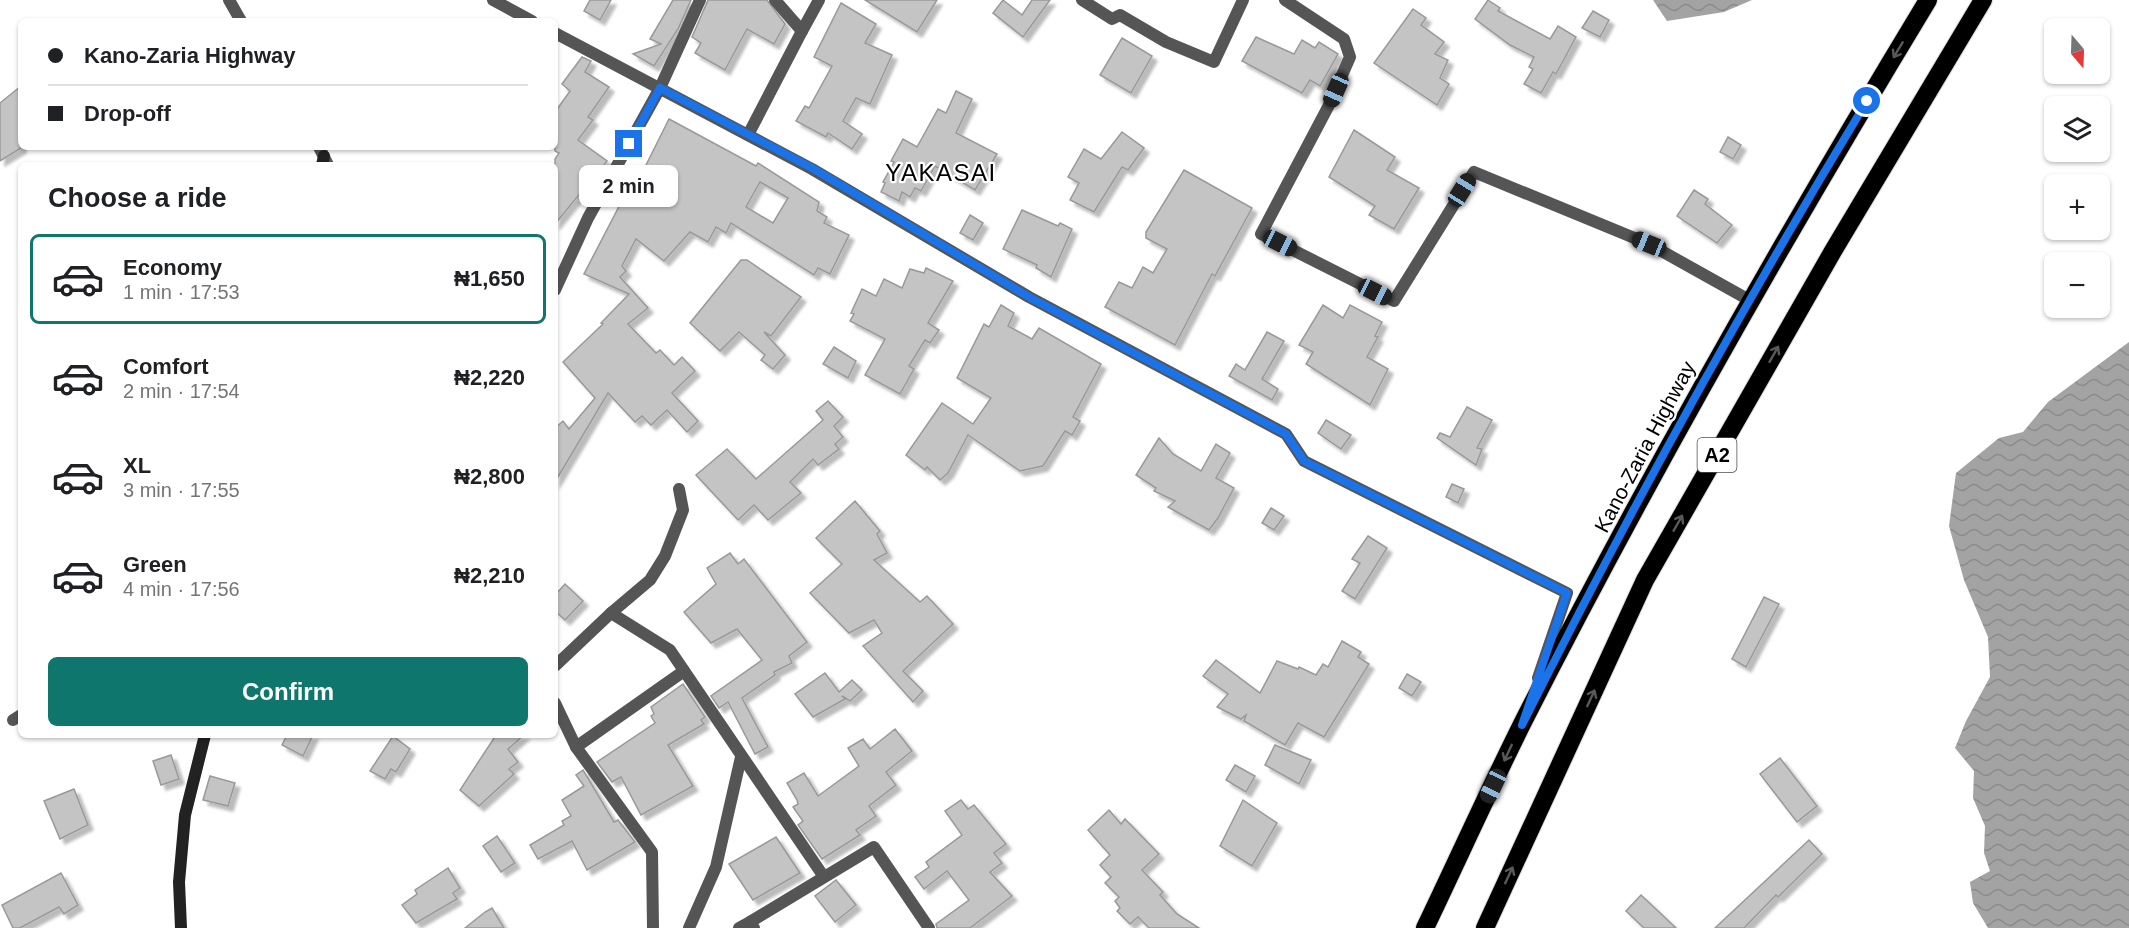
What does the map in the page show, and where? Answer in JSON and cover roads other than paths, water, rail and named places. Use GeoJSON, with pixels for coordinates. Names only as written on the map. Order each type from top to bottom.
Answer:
{"type":"FeatureCollection","features":[{"type":"Feature","properties":{"kind":"highway","name":"Kano-Zaria Highway"},"geometry":{"type":"LineString","coordinates":[[1425,928],[1522,725],[1669,446],[1818,182],[1928,0]]}},
{"type":"Feature","properties":{"kind":"highway","name":"A2"},"geometry":{"type":"LineString","coordinates":[[1485,928],[1645,580],[1833,251],[1983,0]]}},
{"type":"Feature","properties":{"kind":"street"},"geometry":{"type":"LineString","coordinates":[[229,0],[239,18]]}},
{"type":"Feature","properties":{"kind":"street"},"geometry":{"type":"LineString","coordinates":[[493,0],[526,18]]}},
{"type":"Feature","properties":{"kind":"street"},"geometry":{"type":"LineString","coordinates":[[558,283],[588,218],[660,88],[700,0]]}},
{"type":"Feature","properties":{"kind":"street"},"geometry":{"type":"LineString","coordinates":[[775,0],[802,31]]}},
{"type":"Feature","properties":{"kind":"street"},"geometry":{"type":"LineString","coordinates":[[748,135],[819,0]]}},
{"type":"Feature","properties":{"kind":"street"},"geometry":{"type":"LineString","coordinates":[[1082,0],[1112,19],[1120,15],[1166,42],[1214,62],[1243,0]]}},
{"type":"Feature","properties":{"kind":"street"},"geometry":{"type":"LineString","coordinates":[[1285,0],[1344,39],[1350,57],[1328,107],[1261,234],[1394,301],[1474,172],[1649,244],[1751,301]]}},
{"type":"Feature","properties":{"kind":"street"},"geometry":{"type":"LineString","coordinates":[[558,35],[812,168],[1029,297],[1286,434],[1304,461],[1567,593],[1522,725]]}},
{"type":"Feature","properties":{"kind":"street"},"geometry":{"type":"LineString","coordinates":[[558,663],[650,580],[665,556],[683,510],[679,489]]}},
{"type":"Feature","properties":{"kind":"street"},"geometry":{"type":"LineString","coordinates":[[611,613],[670,650],[824,877]]}},
{"type":"Feature","properties":{"kind":"street"},"geometry":{"type":"LineString","coordinates":[[576,747],[684,671]]}},
{"type":"Feature","properties":{"kind":"street"},"geometry":{"type":"LineString","coordinates":[[558,709],[576,747],[652,852],[653,928]]}},
{"type":"Feature","properties":{"kind":"street"},"geometry":{"type":"LineString","coordinates":[[181,928],[179,882],[185,814],[204,738]]}},
{"type":"Feature","properties":{"kind":"street"},"geometry":{"type":"LineString","coordinates":[[689,928],[716,867],[741,757]]}},
{"type":"Feature","properties":{"kind":"street"},"geometry":{"type":"LineString","coordinates":[[748,926],[874,847],[929,928]]}},
{"type":"Feature","properties":{"kind":"water"},"geometry":{"type":"Polygon","coordinates":[[[1653,0],[1752,0],[1724,12],[1667,21],[1653,0]]]}},
{"type":"Feature","properties":{"kind":"water"},"geometry":{"type":"Polygon","coordinates":[[[2129,342],[2129,928],[1988,928],[1973,903],[1970,882],[1990,871],[1984,853],[1985,826],[1973,798],[1974,771],[1955,748],[1966,721],[1990,677],[1988,637],[1964,580],[1949,526],[1956,473],[1999,438],[2023,432],[2048,402],[2129,342]]]}},
{"type":"Feature","properties":{"kind":"district","name":"YAKASAI"},"geometry":{"type":"Point","coordinates":[941,173]}}]}
